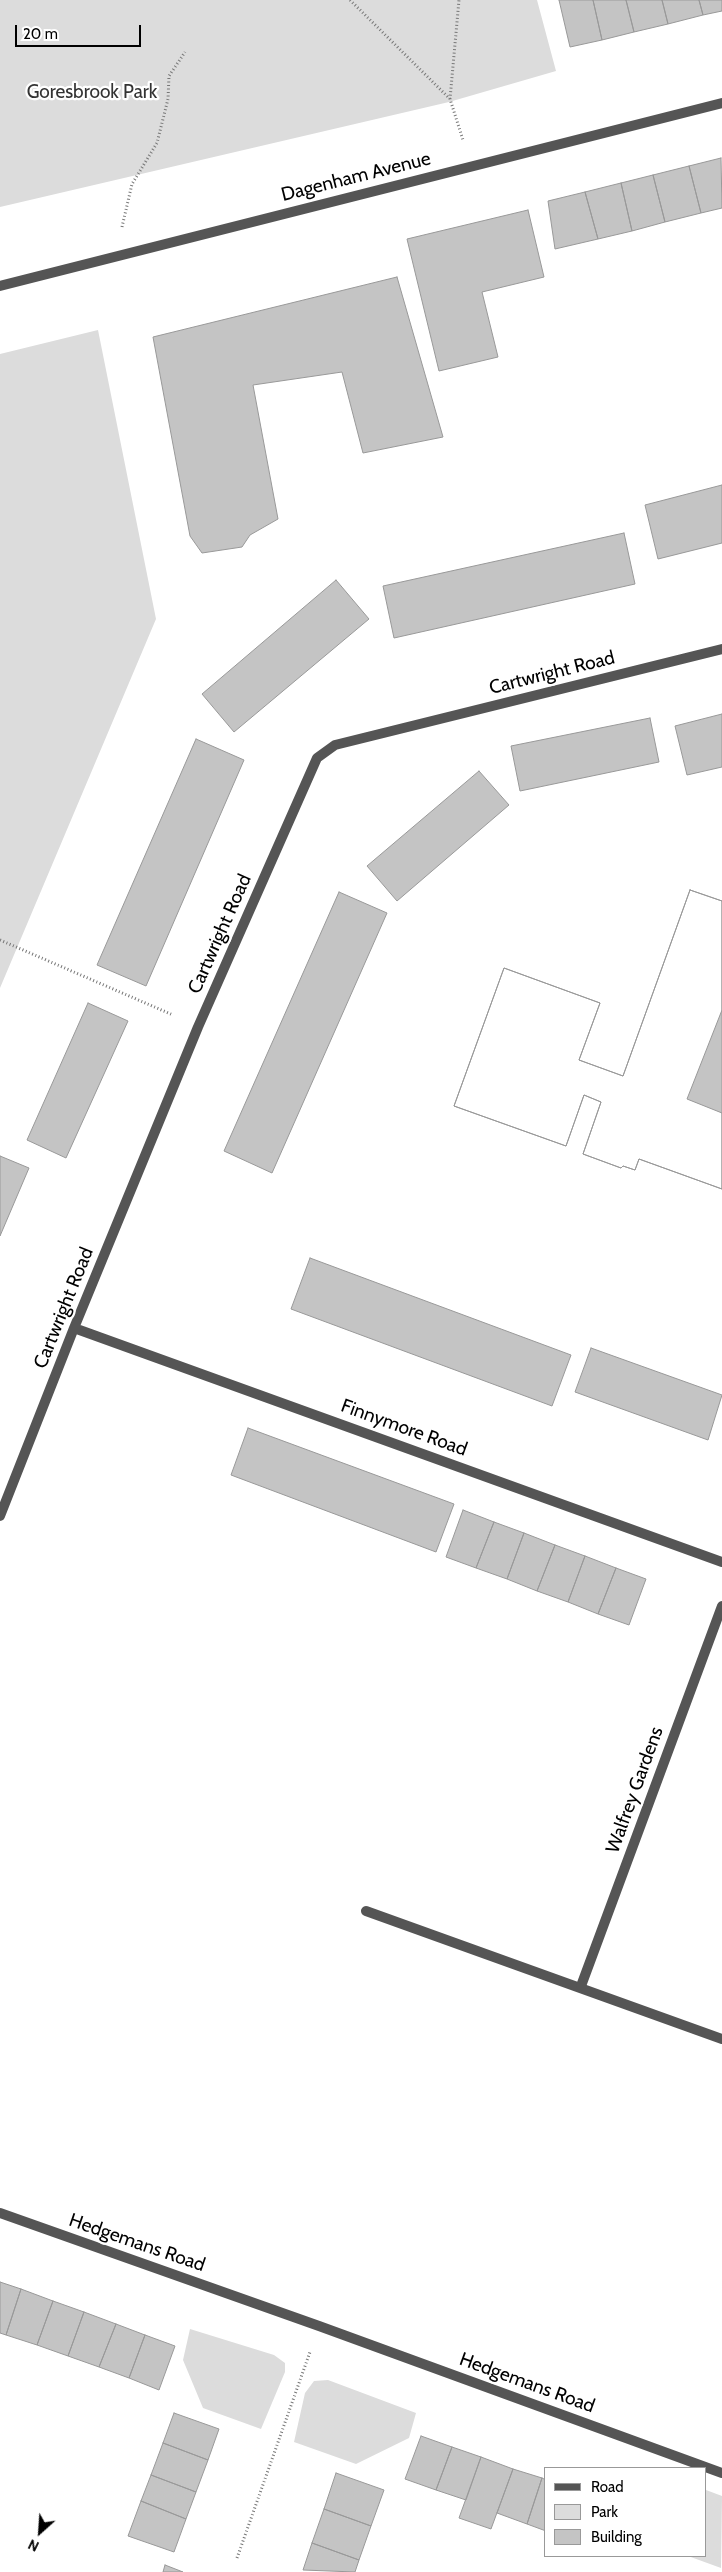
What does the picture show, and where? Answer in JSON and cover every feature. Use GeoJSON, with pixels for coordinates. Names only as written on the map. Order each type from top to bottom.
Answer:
{"type":"FeatureCollection","features":[{"type":"Feature","properties":{"kind":"street","name":"Dagenham Avenue"},"geometry":{"type":"LineString","coordinates":[[0,286],[722,103]]}},
{"type":"Feature","properties":{"kind":"street","name":"Cartwright Road"},"geometry":{"type":"LineString","coordinates":[[0,1516],[74,1328],[198,1027],[317,758],[344,743],[722,649]]}},
{"type":"Feature","properties":{"kind":"street","name":"Finnymore Road"},"geometry":{"type":"LineString","coordinates":[[74,1328],[722,1562]]}},
{"type":"Feature","properties":{"kind":"street","name":"Walfrey Gardens"},"geometry":{"type":"LineString","coordinates":[[581,1986],[722,1606]]}},
{"type":"Feature","properties":{"kind":"street"},"geometry":{"type":"LineString","coordinates":[[366,1910],[581,1986],[722,2039]]}},
{"type":"Feature","properties":{"kind":"street","name":"Hedgemans Road"},"geometry":{"type":"LineString","coordinates":[[0,2213],[319,2326],[706,2467]]}},
{"type":"Feature","properties":{"kind":"street","name":"Hedgemans Road"},"geometry":{"type":"LineString","coordinates":[[707,2468],[722,2473]]}},
{"type":"Feature","properties":{"kind":"path"},"geometry":{"type":"LineString","coordinates":[[350,0],[449,100]]}},
{"type":"Feature","properties":{"kind":"path"},"geometry":{"type":"LineString","coordinates":[[458,0],[449,100],[472,166]]}},
{"type":"Feature","properties":{"kind":"path"},"geometry":{"type":"LineString","coordinates":[[113,256],[132,184],[157,143],[168,100],[169,76],[185,52]]}},
{"type":"Feature","properties":{"kind":"path"},"geometry":{"type":"LineString","coordinates":[[0,940],[198,1027]]}},
{"type":"Feature","properties":{"kind":"path"},"geometry":{"type":"LineString","coordinates":[[237,2558],[319,2326]]}},
{"type":"Feature","properties":{"kind":"green space","name":"Goresbrook Park"},"geometry":{"type":"Polygon","coordinates":[[[0,0],[537,0],[556,71],[449,102],[0,207],[0,0]]]}},
{"type":"Feature","properties":{"kind":"green space"},"geometry":{"type":"Polygon","coordinates":[[[98,330],[156,619],[0,988],[0,354],[98,330]]]}},
{"type":"Feature","properties":{"kind":"green space"},"geometry":{"type":"Polygon","coordinates":[[[190,2329],[274,2355],[285,2363],[285,2372],[261,2429],[203,2408],[183,2360],[190,2329]]]}},
{"type":"Feature","properties":{"kind":"green space"},"geometry":{"type":"Polygon","coordinates":[[[328,2380],[416,2413],[409,2438],[356,2464],[294,2442],[305,2393],[314,2381],[328,2380]]]}},
{"type":"Feature","properties":{"kind":"green space"},"geometry":{"type":"Polygon","coordinates":[[[707,2490],[722,2496],[721,2568],[691,2557],[707,2557],[707,2490]]]}},
{"type":"Feature","properties":{"kind":"building"},"geometry":{"type":"Polygon","coordinates":[[[559,0],[593,0],[602,40],[570,47],[559,0]]]}},
{"type":"Feature","properties":{"kind":"building"},"geometry":{"type":"Polygon","coordinates":[[[593,0],[626,0],[634,32],[602,40],[593,0]]]}},
{"type":"Feature","properties":{"kind":"building"},"geometry":{"type":"Polygon","coordinates":[[[626,0],[662,0],[668,24],[634,32],[626,0]]]}},
{"type":"Feature","properties":{"kind":"building"},"geometry":{"type":"Polygon","coordinates":[[[662,0],[699,0],[703,15],[668,24],[662,0]]]}},
{"type":"Feature","properties":{"kind":"building"},"geometry":{"type":"Polygon","coordinates":[[[699,0],[722,0],[722,11],[703,15],[699,0]]]}},
{"type":"Feature","properties":{"kind":"building"},"geometry":{"type":"Polygon","coordinates":[[[721,158],[722,208],[701,213],[689,166],[721,158]]]}},
{"type":"Feature","properties":{"kind":"building"},"geometry":{"type":"Polygon","coordinates":[[[689,166],[701,213],[665,222],[653,175],[689,166]]]}},
{"type":"Feature","properties":{"kind":"building"},"geometry":{"type":"Polygon","coordinates":[[[653,175],[665,222],[632,231],[621,183],[653,175]]]}},
{"type":"Feature","properties":{"kind":"building"},"geometry":{"type":"Polygon","coordinates":[[[621,183],[632,231],[598,239],[585,192],[621,183]]]}},
{"type":"Feature","properties":{"kind":"building"},"geometry":{"type":"Polygon","coordinates":[[[585,192],[598,239],[555,249],[548,201],[585,192]]]}},
{"type":"Feature","properties":{"kind":"building"},"geometry":{"type":"Polygon","coordinates":[[[528,210],[544,277],[482,292],[498,357],[439,371],[407,239],[528,210]]]}},
{"type":"Feature","properties":{"kind":"building"},"geometry":{"type":"Polygon","coordinates":[[[397,277],[443,437],[363,453],[342,372],[253,385],[278,519],[250,535],[242,547],[202,553],[190,536],[153,337],[397,277]]]}},
{"type":"Feature","properties":{"kind":"building"},"geometry":{"type":"Polygon","coordinates":[[[722,485],[722,543],[658,559],[645,505],[722,485]]]}},
{"type":"Feature","properties":{"kind":"building"},"geometry":{"type":"Polygon","coordinates":[[[624,533],[635,584],[394,638],[383,586],[624,533]]]}},
{"type":"Feature","properties":{"kind":"building"},"geometry":{"type":"Polygon","coordinates":[[[336,580],[369,619],[234,732],[202,694],[336,580]]]}},
{"type":"Feature","properties":{"kind":"building"},"geometry":{"type":"Polygon","coordinates":[[[722,714],[722,767],[687,775],[675,726],[722,714]]]}},
{"type":"Feature","properties":{"kind":"building"},"geometry":{"type":"Polygon","coordinates":[[[650,718],[659,762],[520,791],[511,746],[650,718]]]}},
{"type":"Feature","properties":{"kind":"building"},"geometry":{"type":"Polygon","coordinates":[[[196,739],[244,760],[146,986],[97,965],[196,739]]]}},
{"type":"Feature","properties":{"kind":"building"},"geometry":{"type":"Polygon","coordinates":[[[479,771],[509,805],[397,901],[367,866],[479,771]]]}},
{"type":"Feature","properties":{"kind":"building"},"geometry":{"type":"Polygon","coordinates":[[[690,890],[722,901],[722,1010],[687,1099],[722,1113],[722,1189],[639,1159],[635,1170],[623,1166],[621,1168],[583,1154],[601,1102],[584,1095],[566,1146],[454,1106],[504,968],[600,1003],[579,1060],[623,1076],[690,890]]]}},
{"type":"Feature","properties":{"kind":"building"},"geometry":{"type":"Polygon","coordinates":[[[690,890],[722,901],[722,1189],[639,1159],[635,1170],[623,1166],[621,1168],[583,1154],[601,1102],[584,1095],[566,1146],[454,1106],[504,968],[600,1003],[579,1060],[623,1076],[690,890]]]}},
{"type":"Feature","properties":{"kind":"building"},"geometry":{"type":"Polygon","coordinates":[[[339,892],[387,913],[272,1173],[224,1151],[339,892]]]}},
{"type":"Feature","properties":{"kind":"building"},"geometry":{"type":"Polygon","coordinates":[[[88,1003],[128,1021],[66,1158],[27,1140],[88,1003]]]}},
{"type":"Feature","properties":{"kind":"building"},"geometry":{"type":"Polygon","coordinates":[[[0,1156],[29,1168],[0,1236],[0,1156]]]}},
{"type":"Feature","properties":{"kind":"building"},"geometry":{"type":"Polygon","coordinates":[[[310,1258],[571,1355],[552,1406],[291,1309],[310,1258]]]}},
{"type":"Feature","properties":{"kind":"building"},"geometry":{"type":"Polygon","coordinates":[[[591,1348],[722,1395],[708,1440],[575,1392],[591,1348]]]}},
{"type":"Feature","properties":{"kind":"building"},"geometry":{"type":"Polygon","coordinates":[[[248,1428],[454,1504],[436,1552],[231,1475],[248,1428]]]}},
{"type":"Feature","properties":{"kind":"building"},"geometry":{"type":"Polygon","coordinates":[[[463,1510],[494,1522],[476,1568],[446,1557],[463,1510]]]}},
{"type":"Feature","properties":{"kind":"building"},"geometry":{"type":"Polygon","coordinates":[[[494,1522],[524,1533],[507,1579],[476,1568],[494,1522]]]}},
{"type":"Feature","properties":{"kind":"building"},"geometry":{"type":"Polygon","coordinates":[[[524,1533],[555,1545],[537,1591],[507,1579],[524,1533]]]}},
{"type":"Feature","properties":{"kind":"building"},"geometry":{"type":"Polygon","coordinates":[[[555,1545],[585,1556],[568,1602],[537,1591],[555,1545]]]}},
{"type":"Feature","properties":{"kind":"building"},"geometry":{"type":"Polygon","coordinates":[[[585,1556],[616,1568],[598,1614],[568,1602],[585,1556]]]}},
{"type":"Feature","properties":{"kind":"building"},"geometry":{"type":"Polygon","coordinates":[[[616,1568],[646,1579],[629,1625],[598,1614],[616,1568]]]}},
{"type":"Feature","properties":{"kind":"building"},"geometry":{"type":"Polygon","coordinates":[[[0,2282],[21,2289],[6,2335],[0,2333],[0,2282]]]}},
{"type":"Feature","properties":{"kind":"building"},"geometry":{"type":"Polygon","coordinates":[[[21,2289],[53,2301],[37,2345],[6,2335],[21,2289]]]}},
{"type":"Feature","properties":{"kind":"building"},"geometry":{"type":"Polygon","coordinates":[[[53,2301],[84,2312],[68,2356],[37,2345],[53,2301]]]}},
{"type":"Feature","properties":{"kind":"building"},"geometry":{"type":"Polygon","coordinates":[[[84,2312],[116,2324],[99,2367],[68,2356],[84,2312]]]}},
{"type":"Feature","properties":{"kind":"building"},"geometry":{"type":"Polygon","coordinates":[[[116,2324],[145,2335],[129,2378],[99,2367],[116,2324]]]}},
{"type":"Feature","properties":{"kind":"building"},"geometry":{"type":"Polygon","coordinates":[[[145,2335],[175,2346],[159,2390],[129,2378],[145,2335]]]}},
{"type":"Feature","properties":{"kind":"building"},"geometry":{"type":"Polygon","coordinates":[[[174,2413],[219,2429],[208,2460],[163,2443],[174,2413]]]}},
{"type":"Feature","properties":{"kind":"building"},"geometry":{"type":"Polygon","coordinates":[[[421,2436],[452,2447],[436,2490],[405,2479],[421,2436]]]}},
{"type":"Feature","properties":{"kind":"building"},"geometry":{"type":"Polygon","coordinates":[[[163,2443],[208,2460],[196,2492],[151,2475],[163,2443]]]}},
{"type":"Feature","properties":{"kind":"building"},"geometry":{"type":"Polygon","coordinates":[[[452,2447],[481,2457],[466,2500],[436,2490],[452,2447]]]}},
{"type":"Feature","properties":{"kind":"building"},"geometry":{"type":"Polygon","coordinates":[[[481,2457],[513,2469],[491,2529],[459,2518],[481,2457]]]}},
{"type":"Feature","properties":{"kind":"building"},"geometry":{"type":"Polygon","coordinates":[[[513,2469],[542,2478],[527,2524],[497,2513],[513,2469]]]}},
{"type":"Feature","properties":{"kind":"building"},"geometry":{"type":"Polygon","coordinates":[[[336,2473],[384,2490],[371,2526],[324,2509],[336,2473]]]}},
{"type":"Feature","properties":{"kind":"building"},"geometry":{"type":"Polygon","coordinates":[[[151,2475],[196,2492],[186,2519],[141,2501],[151,2475]]]}},
{"type":"Feature","properties":{"kind":"building"},"geometry":{"type":"Polygon","coordinates":[[[542,2478],[544,2479],[544,2530],[527,2524],[542,2478]]]}},
{"type":"Feature","properties":{"kind":"building"},"geometry":{"type":"Polygon","coordinates":[[[141,2501],[186,2519],[174,2552],[128,2536],[141,2501]]]}},
{"type":"Feature","properties":{"kind":"building"},"geometry":{"type":"Polygon","coordinates":[[[324,2509],[371,2526],[359,2560],[312,2543],[324,2509]]]}},
{"type":"Feature","properties":{"kind":"building"},"geometry":{"type":"Polygon","coordinates":[[[312,2543],[359,2560],[355,2572],[303,2570],[312,2543]]]}},
{"type":"Feature","properties":{"kind":"building"},"geometry":{"type":"Polygon","coordinates":[[[165,2565],[183,2572],[163,2572],[165,2565]]]}}]}
